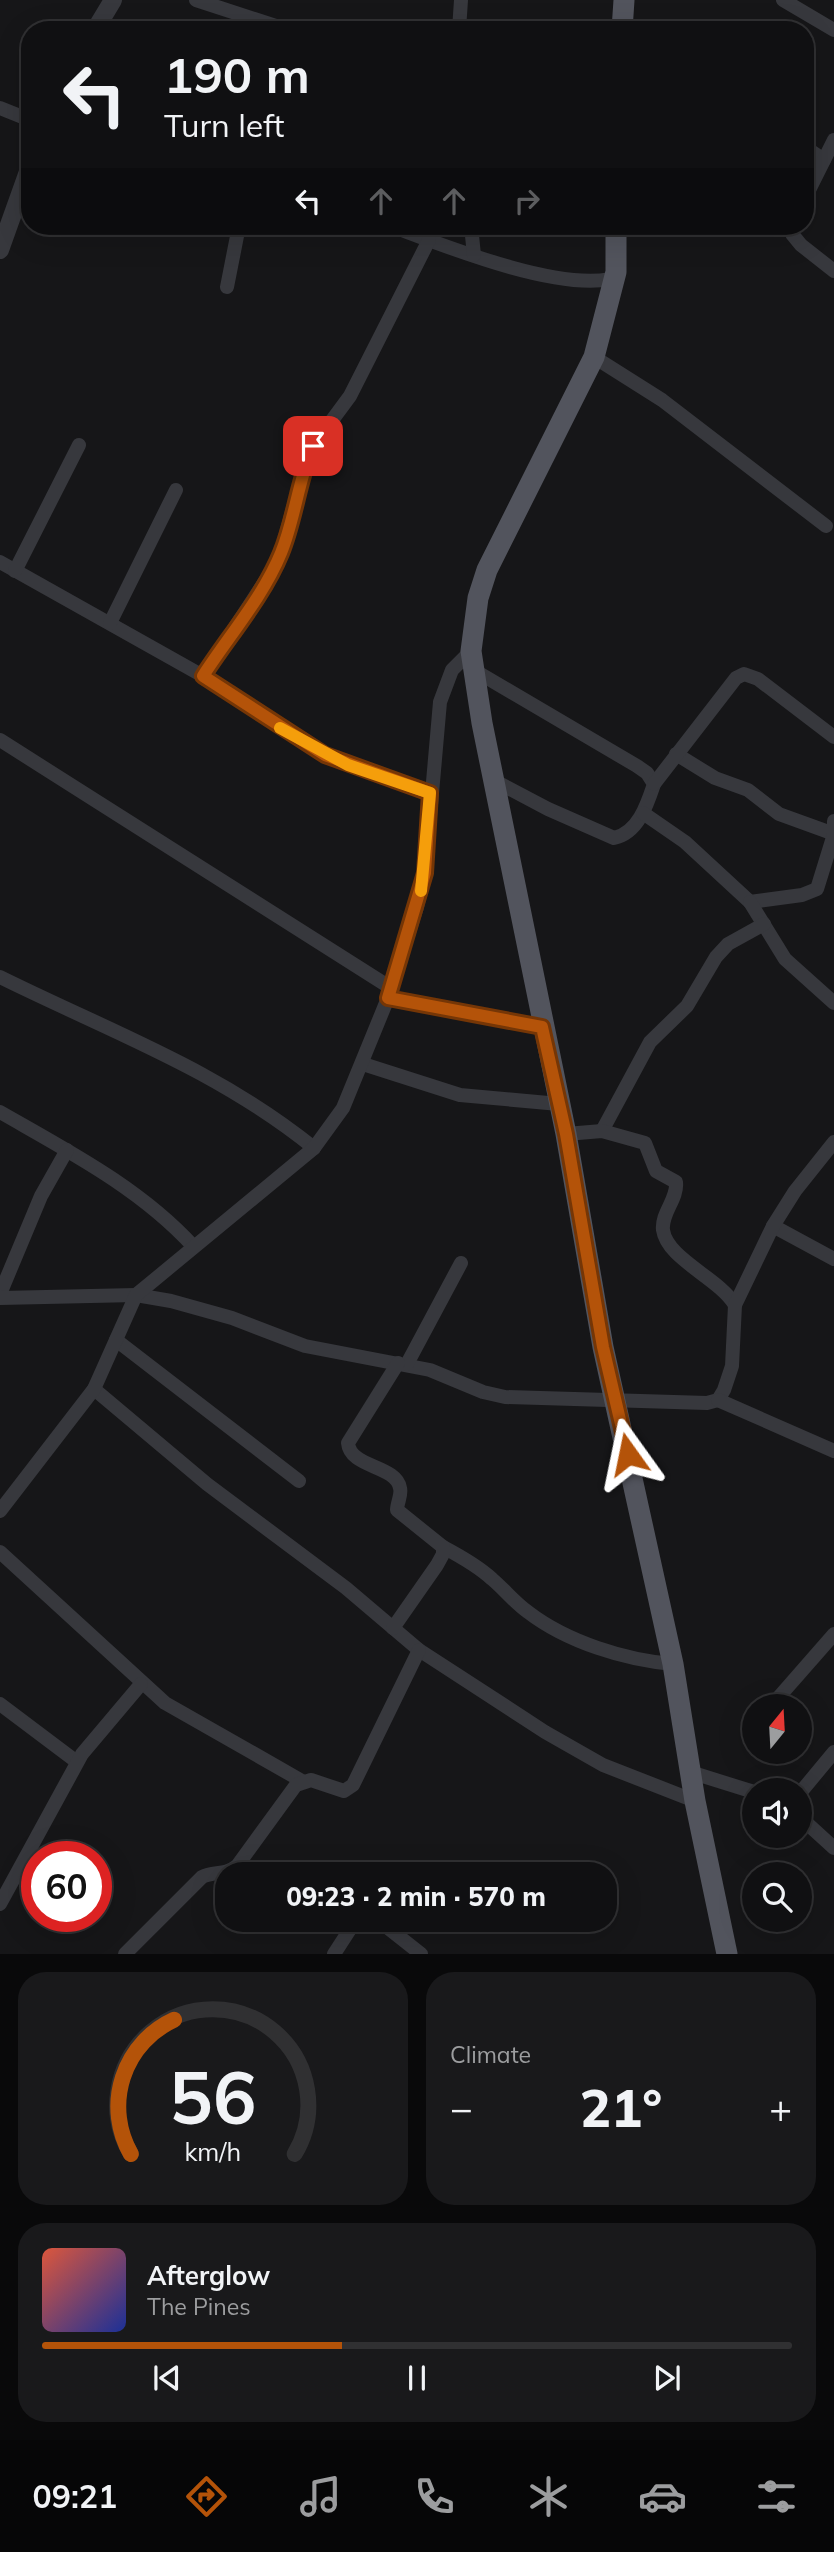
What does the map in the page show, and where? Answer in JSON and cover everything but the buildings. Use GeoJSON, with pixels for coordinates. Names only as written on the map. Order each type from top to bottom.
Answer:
{"type":"FeatureCollection","features":[{"type":"Feature","properties":{"kind":"main road"},"geometry":{"type":"LineString","coordinates":[[614,21],[615,0]]}},
{"type":"Feature","properties":{"kind":"main road"},"geometry":{"type":"LineString","coordinates":[[623,21],[624,0]]}},
{"type":"Feature","properties":{"kind":"main road"},"geometry":{"type":"LineString","coordinates":[[607,235],[606,271],[610,282]]}},
{"type":"Feature","properties":{"kind":"main road"},"geometry":{"type":"LineString","coordinates":[[616,235],[616,272],[610,282],[594,357],[487,570],[478,598],[472,660],[493,780],[566,1134],[603,1347],[673,1664],[695,1801],[727,1954]]}},
{"type":"Feature","properties":{"kind":"street"},"geometry":{"type":"LineString","coordinates":[[100,21],[113,0]]}},
{"type":"Feature","properties":{"kind":"street"},"geometry":{"type":"LineString","coordinates":[[196,0],[260,21]]}},
{"type":"Feature","properties":{"kind":"street"},"geometry":{"type":"LineString","coordinates":[[460,21],[461,0]]}},
{"type":"Feature","properties":{"kind":"street"},"geometry":{"type":"LineString","coordinates":[[792,2],[834,30]]}},
{"type":"Feature","properties":{"kind":"street"},"geometry":{"type":"LineString","coordinates":[[0,108],[21,116]]}},
{"type":"Feature","properties":{"kind":"street"},"geometry":{"type":"LineString","coordinates":[[814,180],[834,140]]}},
{"type":"Feature","properties":{"kind":"street"},"geometry":{"type":"LineString","coordinates":[[814,153],[824,160]]}},
{"type":"Feature","properties":{"kind":"street"},"geometry":{"type":"LineString","coordinates":[[0,250],[21,191]]}},
{"type":"Feature","properties":{"kind":"street"},"geometry":{"type":"LineString","coordinates":[[227,287],[237,235]]}},
{"type":"Feature","properties":{"kind":"street"},"geometry":{"type":"LineString","coordinates":[[415,235],[474,256],[572,281],[610,282]]}},
{"type":"Feature","properties":{"kind":"street"},"geometry":{"type":"LineString","coordinates":[[472,235],[474,256]]}},
{"type":"Feature","properties":{"kind":"street"},"geometry":{"type":"LineString","coordinates":[[793,235],[801,245],[834,271]]}},
{"type":"Feature","properties":{"kind":"street"},"geometry":{"type":"LineString","coordinates":[[203,676],[274,569],[313,446],[350,396],[429,240]]}},
{"type":"Feature","properties":{"kind":"street"},"geometry":{"type":"LineString","coordinates":[[594,357],[663,400],[826,526]]}},
{"type":"Feature","properties":{"kind":"street"},"geometry":{"type":"LineString","coordinates":[[15,571],[79,445]]}},
{"type":"Feature","properties":{"kind":"street"},"geometry":{"type":"LineString","coordinates":[[110,624],[176,490]]}},
{"type":"Feature","properties":{"kind":"street"},"geometry":{"type":"LineString","coordinates":[[0,562],[203,676],[325,755],[430,793]]}},
{"type":"Feature","properties":{"kind":"street"},"geometry":{"type":"LineString","coordinates":[[2,1505],[94,1389],[136,1295],[314,1148],[343,1108],[363,1064],[389,993],[425,873],[440,702],[452,670],[472,660],[637,766],[647,773],[654,784]]}},
{"type":"Feature","properties":{"kind":"street"},"geometry":{"type":"LineString","coordinates":[[493,780],[548,810],[614,838],[630,831],[643,813],[654,784],[736,678],[744,674],[758,679],[834,737]]}},
{"type":"Feature","properties":{"kind":"street"},"geometry":{"type":"LineString","coordinates":[[0,740],[389,993],[542,1027]]}},
{"type":"Feature","properties":{"kind":"street"},"geometry":{"type":"LineString","coordinates":[[676,754],[715,778],[748,790],[779,814],[834,834]]}},
{"type":"Feature","properties":{"kind":"street"},"geometry":{"type":"LineString","coordinates":[[643,813],[685,842],[750,902],[785,959],[834,1003]]}},
{"type":"Feature","properties":{"kind":"street"},"geometry":{"type":"LineString","coordinates":[[750,902],[812,893],[820,881],[834,834],[834,821]]}},
{"type":"Feature","properties":{"kind":"street"},"geometry":{"type":"LineString","coordinates":[[602,1131],[650,1042],[687,1006],[716,957],[728,944],[764,924]]}},
{"type":"Feature","properties":{"kind":"street"},"geometry":{"type":"LineString","coordinates":[[0,977],[199,1070],[281,1122],[314,1148]]}},
{"type":"Feature","properties":{"kind":"street"},"geometry":{"type":"LineString","coordinates":[[363,1064],[460,1094],[559,1104]]}},
{"type":"Feature","properties":{"kind":"street"},"geometry":{"type":"LineString","coordinates":[[0,1112],[66,1150],[152,1206],[193,1246]]}},
{"type":"Feature","properties":{"kind":"street"},"geometry":{"type":"LineString","coordinates":[[566,1134],[602,1131],[645,1143],[656,1171],[676,1182],[675,1194],[664,1221],[666,1238],[680,1255],[722,1287],[735,1305]]}},
{"type":"Feature","properties":{"kind":"street"},"geometry":{"type":"LineString","coordinates":[[718,1400],[724,1391],[732,1366],[735,1305],[774,1226],[796,1191],[834,1142]]}},
{"type":"Feature","properties":{"kind":"street"},"geometry":{"type":"LineString","coordinates":[[66,1150],[41,1195],[0,1296],[136,1295],[204,1308],[305,1346],[403,1364],[505,1397],[617,1402],[707,1403],[718,1400],[834,1451]]}},
{"type":"Feature","properties":{"kind":"street"},"geometry":{"type":"LineString","coordinates":[[774,1226],[834,1259]]}},
{"type":"Feature","properties":{"kind":"street"},"geometry":{"type":"LineString","coordinates":[[461,1263],[403,1364],[351,1438],[348,1448],[355,1456],[395,1479],[400,1487],[397,1510],[443,1547],[491,1577],[520,1606],[542,1621],[610,1653],[641,1661],[673,1664]]}},
{"type":"Feature","properties":{"kind":"street"},"geometry":{"type":"LineString","coordinates":[[116,1340],[299,1481]]}},
{"type":"Feature","properties":{"kind":"street"},"geometry":{"type":"LineString","coordinates":[[94,1389],[207,1484],[346,1588],[419,1650],[545,1732],[603,1765],[695,1801]]}},
{"type":"Feature","properties":{"kind":"street"},"geometry":{"type":"LineString","coordinates":[[393,1628],[437,1565],[443,1554],[443,1547]]}},
{"type":"Feature","properties":{"kind":"street"},"geometry":{"type":"LineString","coordinates":[[0,1552],[141,1685],[181,1714],[302,1781]]}},
{"type":"Feature","properties":{"kind":"street"},"geometry":{"type":"LineString","coordinates":[[782,1694],[834,1634]]}},
{"type":"Feature","properties":{"kind":"street"},"geometry":{"type":"LineString","coordinates":[[125,1954],[202,1877],[210,1873],[228,1874],[237,1866],[290,1791],[302,1781],[311,1780],[345,1791],[353,1785],[419,1650]]}},
{"type":"Feature","properties":{"kind":"street"},"geometry":{"type":"LineString","coordinates":[[0,1904],[77,1762],[141,1685]]}},
{"type":"Feature","properties":{"kind":"street"},"geometry":{"type":"LineString","coordinates":[[0,1704],[77,1762]]}},
{"type":"Feature","properties":{"kind":"street"},"geometry":{"type":"LineString","coordinates":[[812,1779],[834,1752]]}},
{"type":"Feature","properties":{"kind":"street"},"geometry":{"type":"LineString","coordinates":[[690,1772],[742,1788]]}},
{"type":"Feature","properties":{"kind":"street"},"geometry":{"type":"LineString","coordinates":[[812,1828],[834,1848]]}},
{"type":"Feature","properties":{"kind":"street"},"geometry":{"type":"LineString","coordinates":[[334,1954],[348,1932]]}},
{"type":"Feature","properties":{"kind":"street"},"geometry":{"type":"LineString","coordinates":[[393,1932],[421,1954]]}},
{"type":"Feature","properties":{"kind":"slow traffic"},"geometry":{"type":"LineString","coordinates":[[280,728],[299,741],[348,765],[430,793],[430,824],[421,891]]}},
{"type":"Feature","properties":{"kind":"route"},"geometry":{"type":"LineString","coordinates":[[313,446],[296,492],[286,536],[274,569],[203,676],[299,741],[325,755],[430,793],[425,873],[388,998],[542,1027],[566,1134],[603,1347],[628,1454]]}}]}
